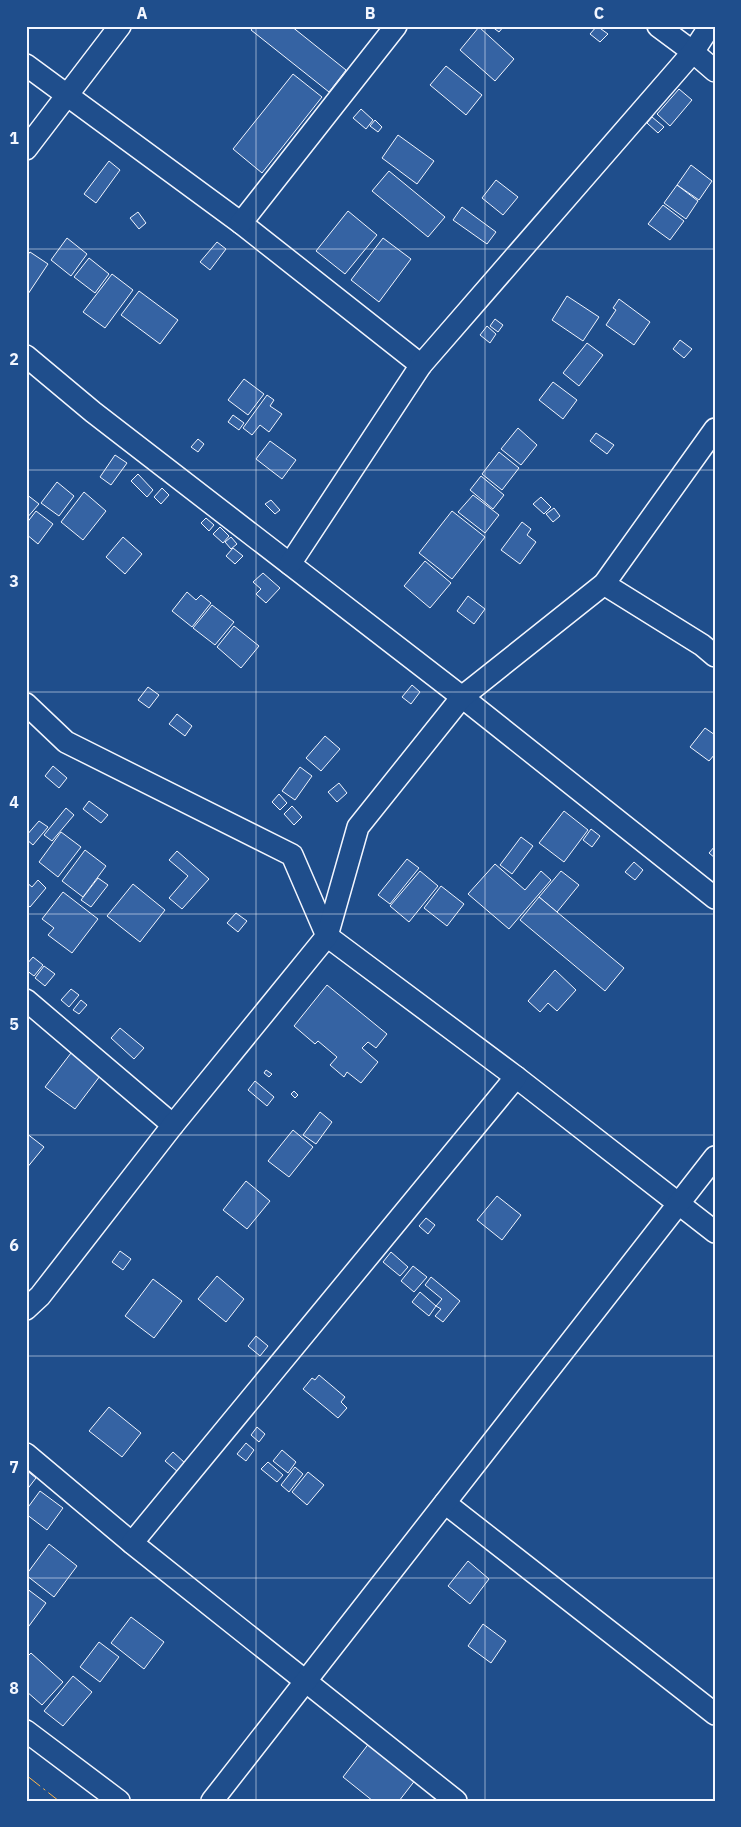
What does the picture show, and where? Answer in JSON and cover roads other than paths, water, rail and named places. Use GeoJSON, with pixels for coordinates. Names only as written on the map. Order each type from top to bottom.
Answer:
{"type":"FeatureCollection","features":[{"type":"Feature","properties":{"kind":"street"},"geometry":{"type":"LineString","coordinates":[[26,149],[120,26]]}},
{"type":"Feature","properties":{"kind":"street"},"geometry":{"type":"LineString","coordinates":[[241,223],[396,26]]}},
{"type":"Feature","properties":{"kind":"street"},"geometry":{"type":"LineString","coordinates":[[658,26],[715,71]]}},
{"type":"Feature","properties":{"kind":"street"},"geometry":{"type":"LineString","coordinates":[[290,564],[421,365],[693,52],[710,26]]}},
{"type":"Feature","properties":{"kind":"street"},"geometry":{"type":"LineString","coordinates":[[26,65],[67,97],[241,223],[421,365]]}},
{"type":"Feature","properties":{"kind":"street"},"geometry":{"type":"LineString","coordinates":[[26,356],[93,412],[462,697],[715,898]]}},
{"type":"Feature","properties":{"kind":"street"},"geometry":{"type":"LineString","coordinates":[[31,1296],[328,936],[358,828],[462,697],[604,584],[715,429]]}},
{"type":"Feature","properties":{"kind":"street"},"geometry":{"type":"LineString","coordinates":[[604,584],[715,656]]}},
{"type":"Feature","properties":{"kind":"street"},"geometry":{"type":"LineString","coordinates":[[26,704],[66,742],[292,856],[328,936],[516,1077],[715,1232]]}},
{"type":"Feature","properties":{"kind":"street"},"geometry":{"type":"LineString","coordinates":[[26,1000],[173,1125]]}},
{"type":"Feature","properties":{"kind":"street"},"geometry":{"type":"LineString","coordinates":[[132,1542],[516,1077]]}},
{"type":"Feature","properties":{"kind":"street"},"geometry":{"type":"LineString","coordinates":[[212,1801],[715,1157]]}},
{"type":"Feature","properties":{"kind":"street"},"geometry":{"type":"LineString","coordinates":[[26,1454],[448,1798]]}},
{"type":"Feature","properties":{"kind":"street"},"geometry":{"type":"LineString","coordinates":[[445,1503],[715,1714]]}},
{"type":"Feature","properties":{"kind":"street"},"geometry":{"type":"LineString","coordinates":[[26,1731],[119,1801]]}}]}
